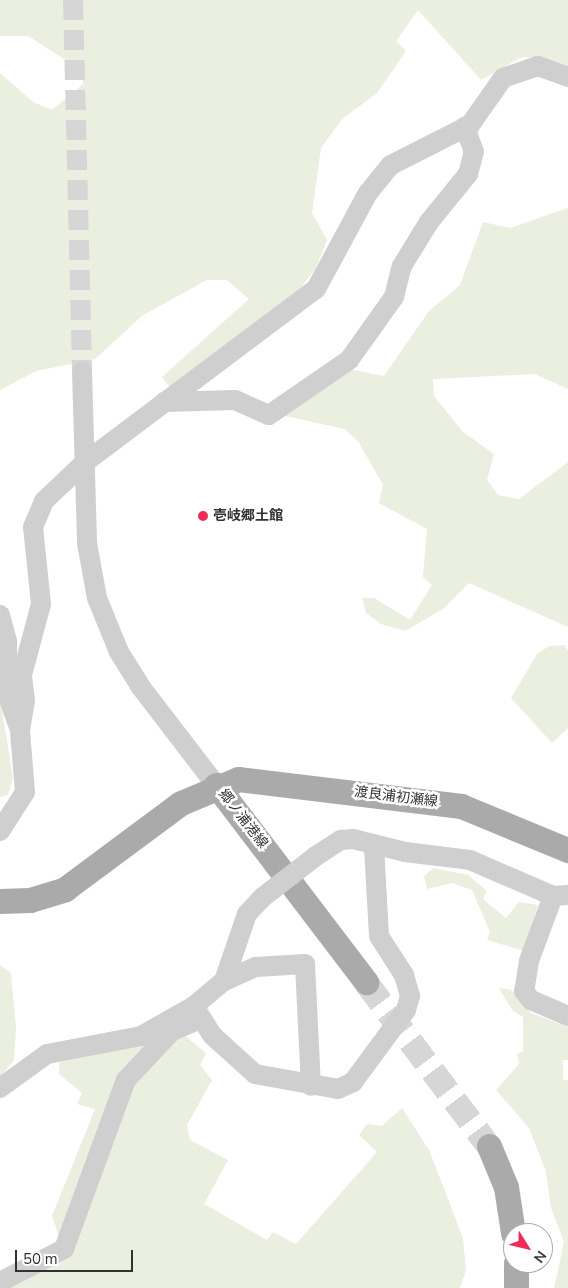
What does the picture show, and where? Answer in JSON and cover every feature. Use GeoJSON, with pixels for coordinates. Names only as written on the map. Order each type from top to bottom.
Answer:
{"type":"FeatureCollection","features":[{"type":"Feature","properties":{"kind":"main road","name":"渡良浦初瀬線"},"geometry":{"type":"LineString","coordinates":[[216,785],[238,779],[461,806],[567,849]]}},
{"type":"Feature","properties":{"kind":"main road","name":"郷ノ浦港線"},"geometry":{"type":"LineString","coordinates":[[0,901],[30,900],[64,890],[181,803],[216,785],[366,982]]}},
{"type":"Feature","properties":{"kind":"main road"},"geometry":{"type":"LineString","coordinates":[[489,1146],[506,1187],[511,1223]]}},
{"type":"Feature","properties":{"kind":"main road"},"geometry":{"type":"LineString","coordinates":[[516,1273],[516,1288]]}},
{"type":"Feature","properties":{"kind":"street"},"geometry":{"type":"LineString","coordinates":[[0,830],[25,792],[20,731],[25,701],[22,675],[41,604],[33,527],[44,501],[84,463],[316,289],[385,170],[411,151],[465,128],[490,91],[523,69],[538,66],[568,77]]}},
{"type":"Feature","properties":{"kind":"street"},"geometry":{"type":"LineString","coordinates":[[164,402],[235,400],[268,415],[349,360],[394,297],[402,266],[429,222],[468,174],[474,152],[465,128]]}},
{"type":"Feature","properties":{"kind":"street"},"geometry":{"type":"LineString","coordinates":[[82,372],[87,543],[104,621],[140,686],[216,785]]}},
{"type":"Feature","properties":{"kind":"street"},"geometry":{"type":"LineString","coordinates":[[0,615],[7,641],[7,694],[20,731]]}},
{"type":"Feature","properties":{"kind":"street"},"geometry":{"type":"LineString","coordinates":[[0,1282],[64,1249],[126,1080],[172,1031],[197,1012],[224,980],[247,914],[263,897],[316,856],[341,840],[470,860],[561,895],[529,961],[524,991],[531,1000],[568,1016]]}},
{"type":"Feature","properties":{"kind":"street"},"geometry":{"type":"LineString","coordinates":[[197,1012],[255,1074],[311,1086],[338,1089],[353,1082],[408,1003],[409,986],[379,936],[374,846]]}},
{"type":"Feature","properties":{"kind":"street"},"geometry":{"type":"LineString","coordinates":[[224,980],[256,967],[305,964],[311,1086]]}},
{"type":"Feature","properties":{"kind":"street"},"geometry":{"type":"LineString","coordinates":[[0,1088],[47,1054],[141,1036],[197,1012]]}},
{"type":"Feature","properties":{"kind":"green space"},"geometry":{"type":"Polygon","coordinates":[[[0,0],[568,0],[568,69],[540,58],[522,57],[481,80],[418,10],[396,41],[406,51],[377,93],[342,119],[321,148],[312,213],[327,240],[316,268],[298,291],[170,387],[162,377],[249,299],[227,280],[207,280],[143,315],[95,359],[36,371],[0,390],[0,73],[33,102],[52,110],[83,84],[83,71],[28,36],[0,36],[0,0]]]}},
{"type":"Feature","properties":{"kind":"green space"},"geometry":{"type":"Polygon","coordinates":[[[568,208],[568,389],[535,374],[433,379],[434,396],[463,432],[494,454],[487,480],[498,495],[519,499],[568,462],[568,627],[469,583],[443,609],[405,631],[381,624],[366,613],[362,598],[374,598],[410,620],[432,585],[423,577],[427,529],[379,503],[383,485],[358,441],[344,429],[281,415],[348,369],[384,376],[429,311],[460,285],[483,222],[510,228],[568,208]]]}},
{"type":"Feature","properties":{"kind":"green space"},"geometry":{"type":"Polygon","coordinates":[[[564,645],[568,650],[568,728],[552,743],[511,698],[537,654],[549,646],[564,645]]]}},
{"type":"Feature","properties":{"kind":"green space"},"geometry":{"type":"Polygon","coordinates":[[[0,698],[13,778],[8,795],[0,797],[0,698]]]}},
{"type":"Feature","properties":{"kind":"green space"},"geometry":{"type":"Polygon","coordinates":[[[434,868],[468,875],[487,891],[483,899],[506,918],[519,902],[538,905],[524,951],[487,940],[490,932],[472,890],[452,883],[427,889],[424,876],[434,868]]]}},
{"type":"Feature","properties":{"kind":"green space"},"geometry":{"type":"Polygon","coordinates":[[[0,965],[11,973],[16,1028],[14,1060],[0,1078],[0,965]]]}},
{"type":"Feature","properties":{"kind":"green space"},"geometry":{"type":"Polygon","coordinates":[[[499,988],[512,990],[531,1013],[568,1027],[568,1060],[563,1060],[563,1080],[568,1080],[568,1288],[554,1288],[564,1242],[551,1208],[546,1172],[529,1128],[496,1090],[519,1064],[517,1053],[523,1052],[523,1017],[512,1010],[499,988]]]}},
{"type":"Feature","properties":{"kind":"green space"},"geometry":{"type":"Polygon","coordinates":[[[184,1035],[206,1053],[200,1065],[212,1080],[187,1125],[190,1140],[228,1160],[204,1204],[267,1240],[273,1232],[296,1244],[377,1152],[359,1135],[367,1124],[382,1126],[402,1108],[429,1150],[463,1238],[466,1271],[460,1288],[7,1288],[66,1257],[52,1216],[95,1109],[77,1104],[82,1093],[59,1074],[59,1062],[184,1035]]]}},
{"type":"Feature","properties":{"kind":"tunnel"},"geometry":{"type":"LineString","coordinates":[[73,0],[82,372]]}},
{"type":"Feature","properties":{"kind":"tunnel"},"geometry":{"type":"LineString","coordinates":[[366,982],[489,1146]]}},
{"type":"Feature","properties":{"kind":"place","name":"壱岐郷土館"},"geometry":{"type":"Point","coordinates":[203,516]}}]}
